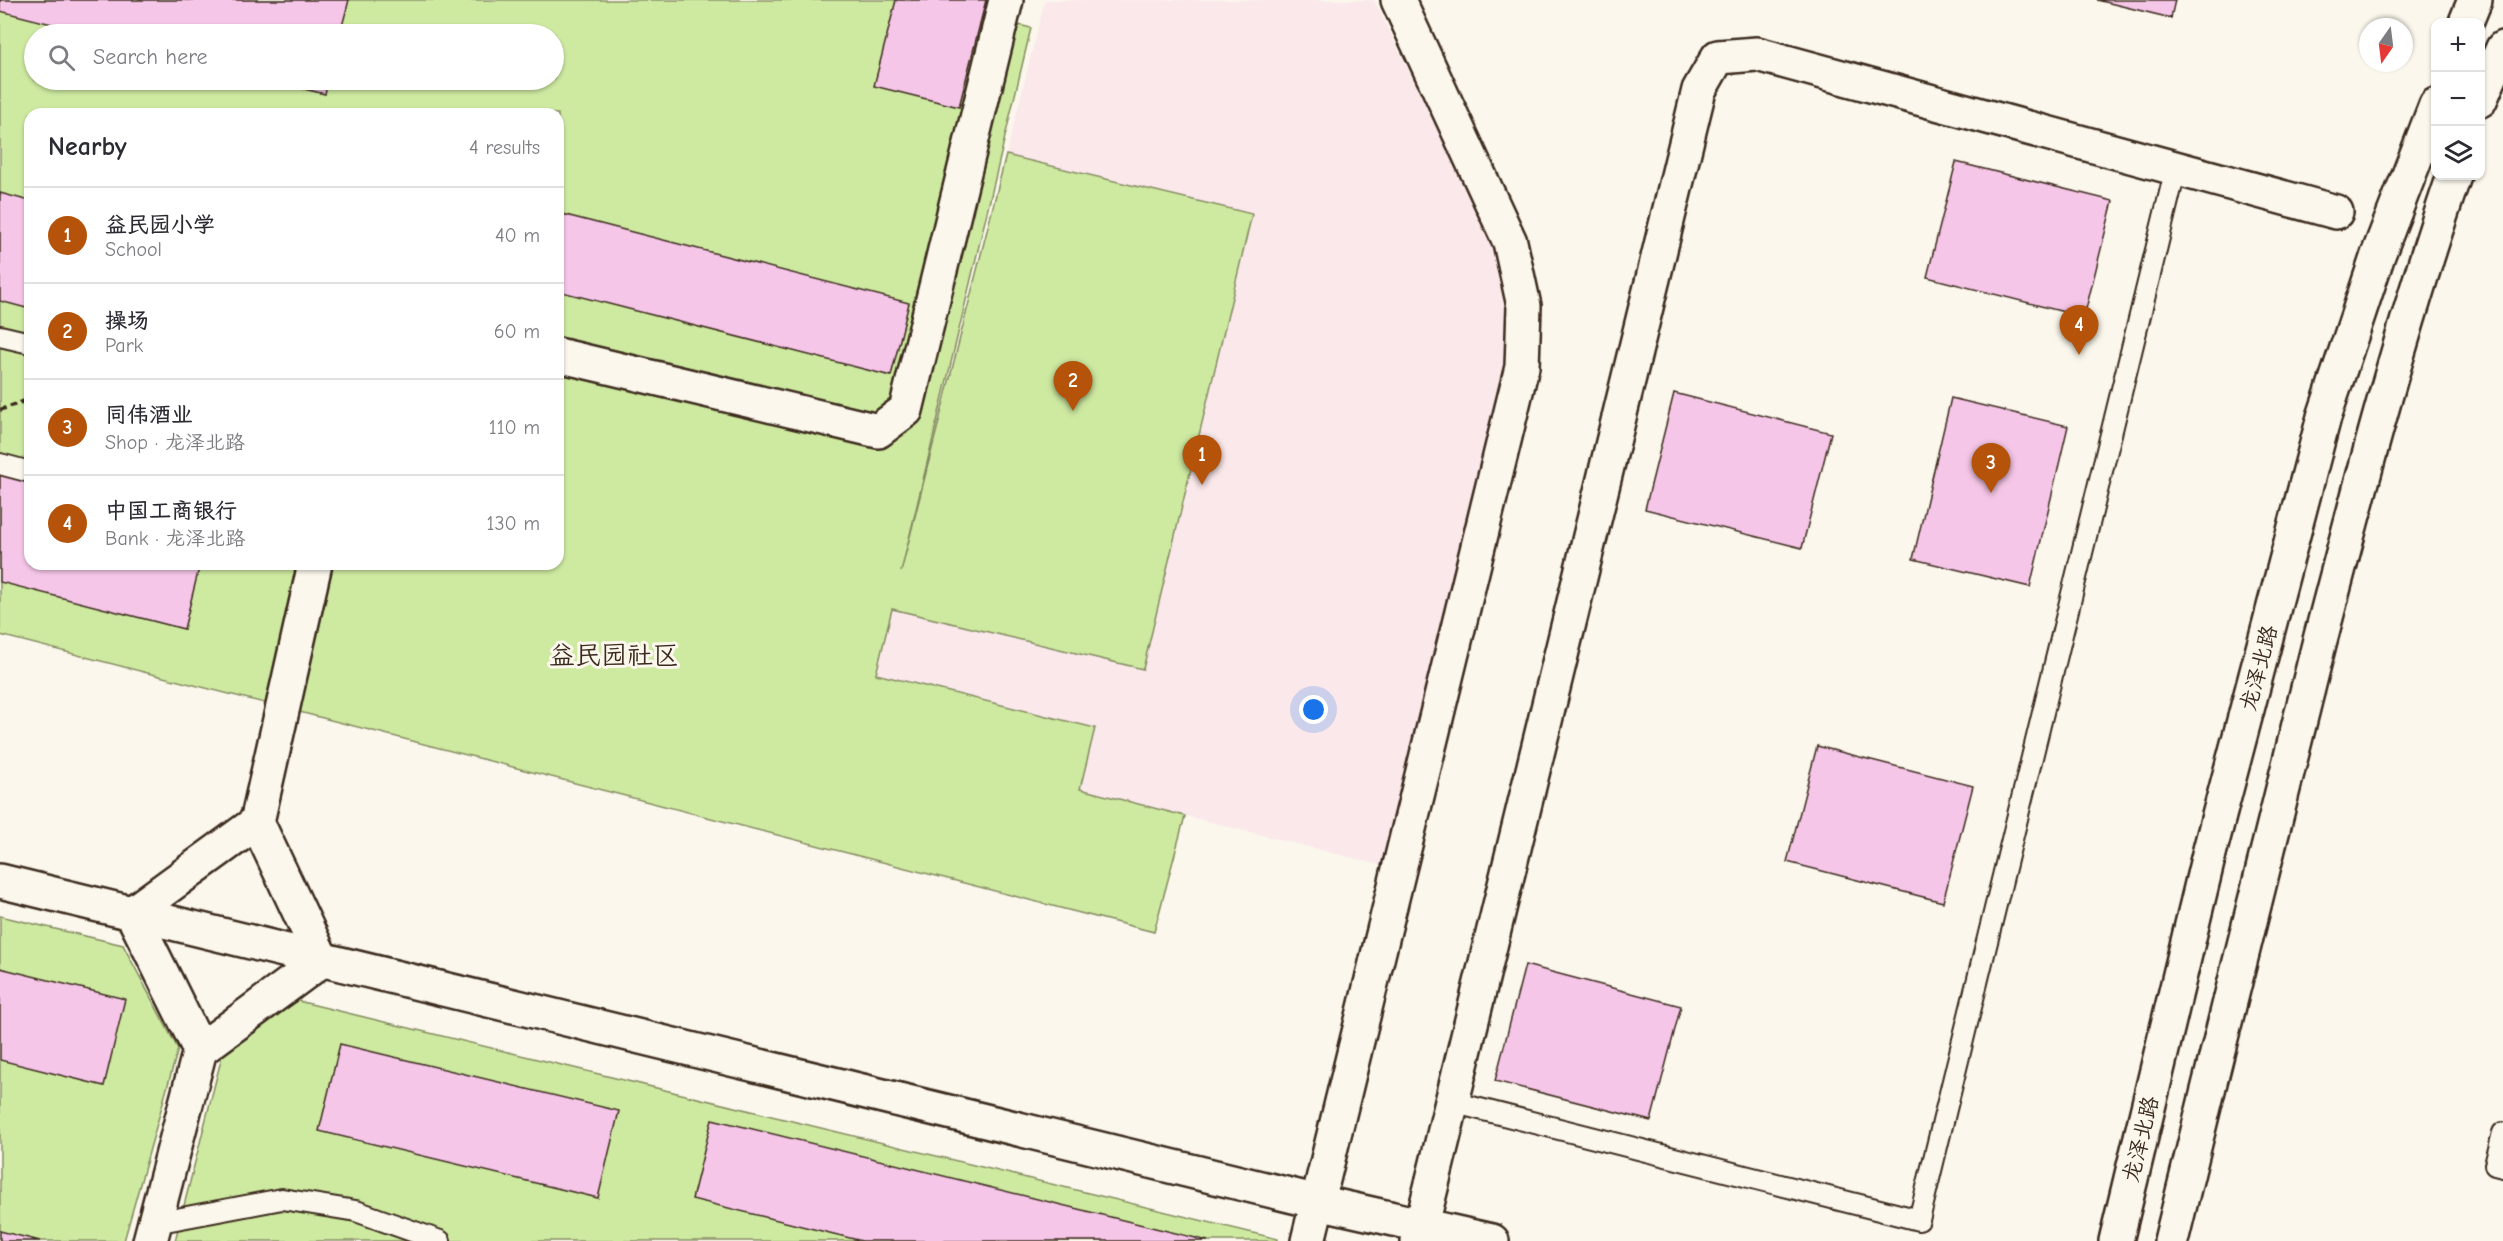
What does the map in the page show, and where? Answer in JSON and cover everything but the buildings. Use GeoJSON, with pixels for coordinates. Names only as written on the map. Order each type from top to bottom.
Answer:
{"type":"FeatureCollection","features":[{"type":"Feature","properties":{"kind":"street"},"geometry":{"type":"LineString","coordinates":[[564,356],[878,431],[906,410],[1006,0]]}},
{"type":"Feature","properties":{"kind":"street"},"geometry":{"type":"LineString","coordinates":[[1308,1241],[1522,367],[1524,306],[1510,242],[1398,0]]}},
{"type":"Feature","properties":{"kind":"street"},"geometry":{"type":"LineString","coordinates":[[2468,18],[2475,0]]}},
{"type":"Feature","properties":{"kind":"street"},"geometry":{"type":"LineString","coordinates":[[2485,91],[2503,48]]}},
{"type":"Feature","properties":{"kind":"street"},"geometry":{"type":"LineString","coordinates":[[1420,1232],[1699,90],[1718,57],[1757,54],[2336,212]]}},
{"type":"Feature","properties":{"kind":"street","name":"龙泽北路"},"geometry":{"type":"LineString","coordinates":[[2116,1241],[2210,850],[2324,417],[2378,255],[2431,118]]}},
{"type":"Feature","properties":{"kind":"street"},"geometry":{"type":"LineString","coordinates":[[2171,1241],[2268,842],[2371,445],[2426,257],[2453,180]]}},
{"type":"Feature","properties":{"kind":"street"},"geometry":{"type":"LineString","coordinates":[[314,570],[257,822],[322,960]]}},
{"type":"Feature","properties":{"kind":"street"},"geometry":{"type":"LineString","coordinates":[[132,913],[257,822]]}},
{"type":"Feature","properties":{"kind":"street"},"geometry":{"type":"LineString","coordinates":[[0,881],[1318,1202],[1420,1232],[1492,1241]]}},
{"type":"Feature","properties":{"kind":"street"},"geometry":{"type":"LineString","coordinates":[[132,913],[200,1050]]}},
{"type":"Feature","properties":{"kind":"street"},"geometry":{"type":"LineString","coordinates":[[153,1232],[200,1050],[322,960]]}},
{"type":"Feature","properties":{"kind":"lane"},"geometry":{"type":"LineString","coordinates":[[1452,1102],[1919,1220],[2176,168]]}},
{"type":"Feature","properties":{"kind":"lane"},"geometry":{"type":"LineString","coordinates":[[0,336],[24,342]]}},
{"type":"Feature","properties":{"kind":"lane"},"geometry":{"type":"LineString","coordinates":[[0,464],[24,470]]}},
{"type":"Feature","properties":{"kind":"lane"},"geometry":{"type":"LineString","coordinates":[[2503,1133],[2495,1165],[2503,1167]]}},
{"type":"Feature","properties":{"kind":"lane"},"geometry":{"type":"LineString","coordinates":[[153,1232],[282,1198],[356,1211],[440,1241]]}},
{"type":"Feature","properties":{"kind":"path"},"geometry":{"type":"LineString","coordinates":[[0,410],[24,401]]}},
{"type":"Feature","properties":{"kind":"shaded area"},"geometry":{"type":"Polygon","coordinates":[[[1045,0],[1374,0],[1496,248],[1511,361],[1384,866],[1080,789],[1094,728],[876,674],[1045,0]]]}},
{"type":"Feature","properties":{"kind":"green space"},"geometry":{"type":"Polygon","coordinates":[[[0,0],[916,0],[1031,28],[901,572],[1006,155],[1252,214],[1143,669],[892,609],[876,674],[1095,728],[1080,789],[1185,816],[1154,932],[0,635],[0,0]]]}},
{"type":"Feature","properties":{"kind":"green space"},"geometry":{"type":"Polygon","coordinates":[[[0,916],[123,945],[178,1049],[124,1241],[0,1241],[0,916]]]}},
{"type":"Feature","properties":{"kind":"green space"},"geometry":{"type":"Polygon","coordinates":[[[298,1001],[1278,1239],[1278,1241],[175,1241],[224,1048],[298,1001]]]}},
{"type":"Feature","properties":{"kind":"place","name":"中国工商银行"},"geometry":{"type":"Point","coordinates":[2079,355]}},
{"type":"Feature","properties":{"kind":"place","name":"操场"},"geometry":{"type":"Point","coordinates":[1073,411]}},
{"type":"Feature","properties":{"kind":"place","name":"益民园小学"},"geometry":{"type":"Point","coordinates":[1202,485]}},
{"type":"Feature","properties":{"kind":"place","name":"同伟酒业"},"geometry":{"type":"Point","coordinates":[1991,493]}},
{"type":"Feature","properties":{"kind":"district","name":"益民园社区"},"geometry":{"type":"Point","coordinates":[614,655]}}]}
